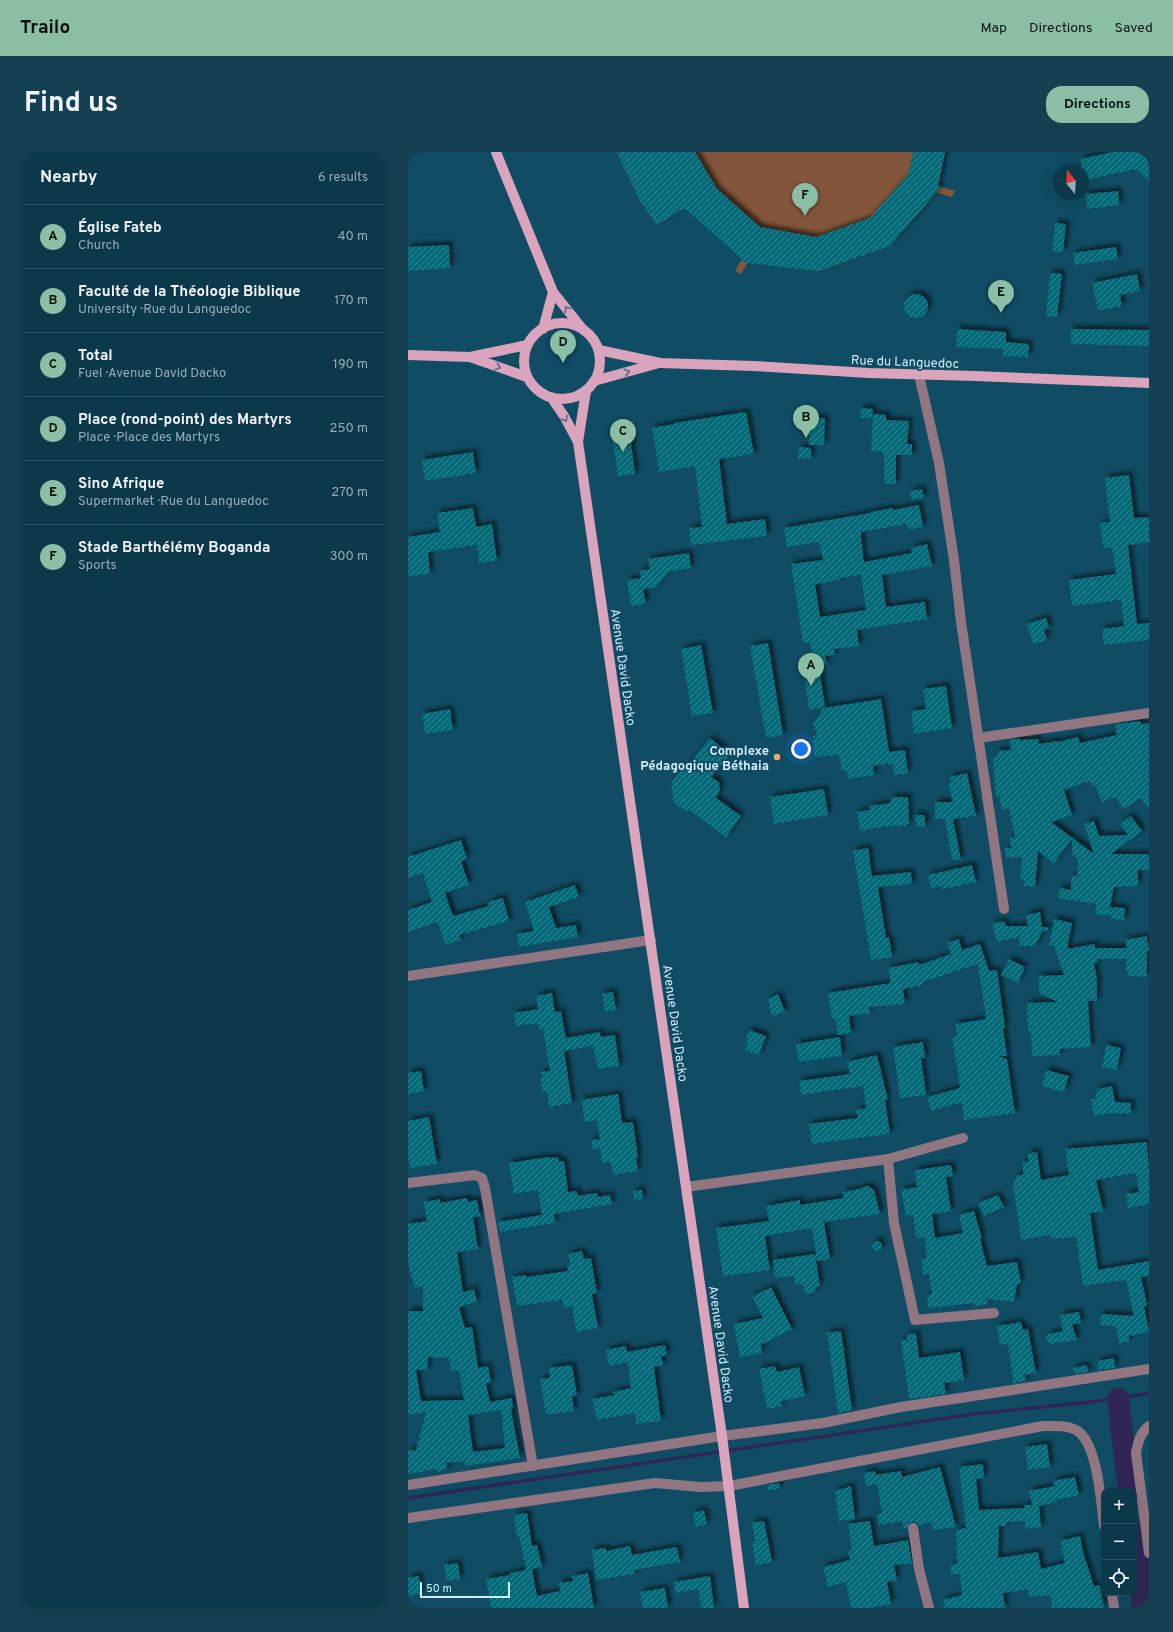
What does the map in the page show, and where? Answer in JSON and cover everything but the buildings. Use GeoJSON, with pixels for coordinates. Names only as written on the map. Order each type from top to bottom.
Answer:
{"type":"FeatureCollection","features":[{"type":"Feature","properties":{"kind":"main road"},"geometry":{"type":"LineString","coordinates":[[496,152],[553,292],[593,338],[599,350],[599,369],[594,381],[586,391],[577,396],[568,398],[560,399],[551,397],[537,389],[527,377],[523,362],[527,345],[534,335],[543,329],[556,324],[567,323],[581,326]]}},
{"type":"Feature","properties":{"kind":"main road"},"geometry":{"type":"LineString","coordinates":[[543,329],[553,292]]}},
{"type":"Feature","properties":{"kind":"main road"},"geometry":{"type":"LineString","coordinates":[[408,355],[470,357],[527,345]]}},
{"type":"Feature","properties":{"kind":"main road","name":"Rue du Languedoc"},"geometry":{"type":"LineString","coordinates":[[599,350],[660,363],[919,375],[1149,383]]}},
{"type":"Feature","properties":{"kind":"main road"},"geometry":{"type":"LineString","coordinates":[[470,357],[527,377]]}},
{"type":"Feature","properties":{"kind":"main road","name":"Rue du Languedoc"},"geometry":{"type":"LineString","coordinates":[[594,381],[660,363]]}},
{"type":"Feature","properties":{"kind":"main road","name":"Avenue David Dacko"},"geometry":{"type":"LineString","coordinates":[[586,391],[578,442],[722,1438],[744,1608]]}},
{"type":"Feature","properties":{"kind":"main road","name":"Avenue David Dacko"},"geometry":{"type":"LineString","coordinates":[[551,397],[564,416],[578,442]]}},
{"type":"Feature","properties":{"kind":"street"},"geometry":{"type":"LineString","coordinates":[[919,375],[939,463],[1004,909]]}},
{"type":"Feature","properties":{"kind":"street"},"geometry":{"type":"LineString","coordinates":[[978,738],[1149,713]]}},
{"type":"Feature","properties":{"kind":"street"},"geometry":{"type":"LineString","coordinates":[[408,976],[651,940]]}},
{"type":"Feature","properties":{"kind":"street"},"geometry":{"type":"LineString","coordinates":[[686,1187],[888,1159],[963,1138]]}},
{"type":"Feature","properties":{"kind":"street"},"geometry":{"type":"LineString","coordinates":[[888,1159],[894,1223],[915,1320],[994,1313]]}},
{"type":"Feature","properties":{"kind":"street"},"geometry":{"type":"LineString","coordinates":[[408,1183],[475,1175],[482,1178],[485,1188],[533,1466]]}},
{"type":"Feature","properties":{"kind":"street"},"geometry":{"type":"LineString","coordinates":[[408,1485],[823,1423],[901,1407],[1149,1369]]}},
{"type":"Feature","properties":{"kind":"street"},"geometry":{"type":"LineString","coordinates":[[408,1518],[632,1488],[655,1483],[701,1487],[1043,1426],[1063,1425],[1078,1431],[1087,1441],[1093,1455],[1097,1472],[1104,1524]]}},
{"type":"Feature","properties":{"kind":"street"},"geometry":{"type":"LineString","coordinates":[[1149,1426],[1145,1429],[1138,1440],[1136,1453],[1149,1553]]}},
{"type":"Feature","properties":{"kind":"street"},"geometry":{"type":"LineString","coordinates":[[913,1528],[919,1569],[929,1608]]}},
{"type":"Feature","properties":{"kind":"street"},"geometry":{"type":"LineString","coordinates":[[1112,1596],[1114,1608]]}},
{"type":"Feature","properties":{"kind":"shaded area"},"geometry":{"type":"Polygon","coordinates":[[[617,152],[945,152],[938,186],[955,191],[952,197],[934,192],[890,246],[818,271],[755,263],[750,259],[741,274],[735,271],[744,255],[684,208],[657,225],[640,201],[617,152]]]}},
{"type":"Feature","properties":{"kind":"waterway"},"geometry":{"type":"LineString","coordinates":[[408,1498],[974,1414],[1118,1399],[1149,1393]]}},
{"type":"Feature","properties":{"kind":"waterway"},"geometry":{"type":"LineString","coordinates":[[1118,1399],[1129,1488]]}},
{"type":"Feature","properties":{"kind":"waterway"},"geometry":{"type":"LineString","coordinates":[[1137,1555],[1143,1608]]}},
{"type":"Feature","properties":{"kind":"place","name":"Stade Barthélémy Boganda"},"geometry":{"type":"Point","coordinates":[805,216]}},
{"type":"Feature","properties":{"kind":"place","name":"Sino Afrique"},"geometry":{"type":"Point","coordinates":[1001,313]}},
{"type":"Feature","properties":{"kind":"place","name":"Place (rond-point) des Martyrs"},"geometry":{"type":"Point","coordinates":[563,363]}},
{"type":"Feature","properties":{"kind":"place","name":"Faculté de la Théologie Biblique"},"geometry":{"type":"Point","coordinates":[806,438]}},
{"type":"Feature","properties":{"kind":"place","name":"Total"},"geometry":{"type":"Point","coordinates":[623,452]}},
{"type":"Feature","properties":{"kind":"place","name":"Église Fateb"},"geometry":{"type":"Point","coordinates":[811,686]}},
{"type":"Feature","properties":{"kind":"place","name":"Complexe Pédagogique Béthaia"},"geometry":{"type":"Point","coordinates":[777,757]}}]}
